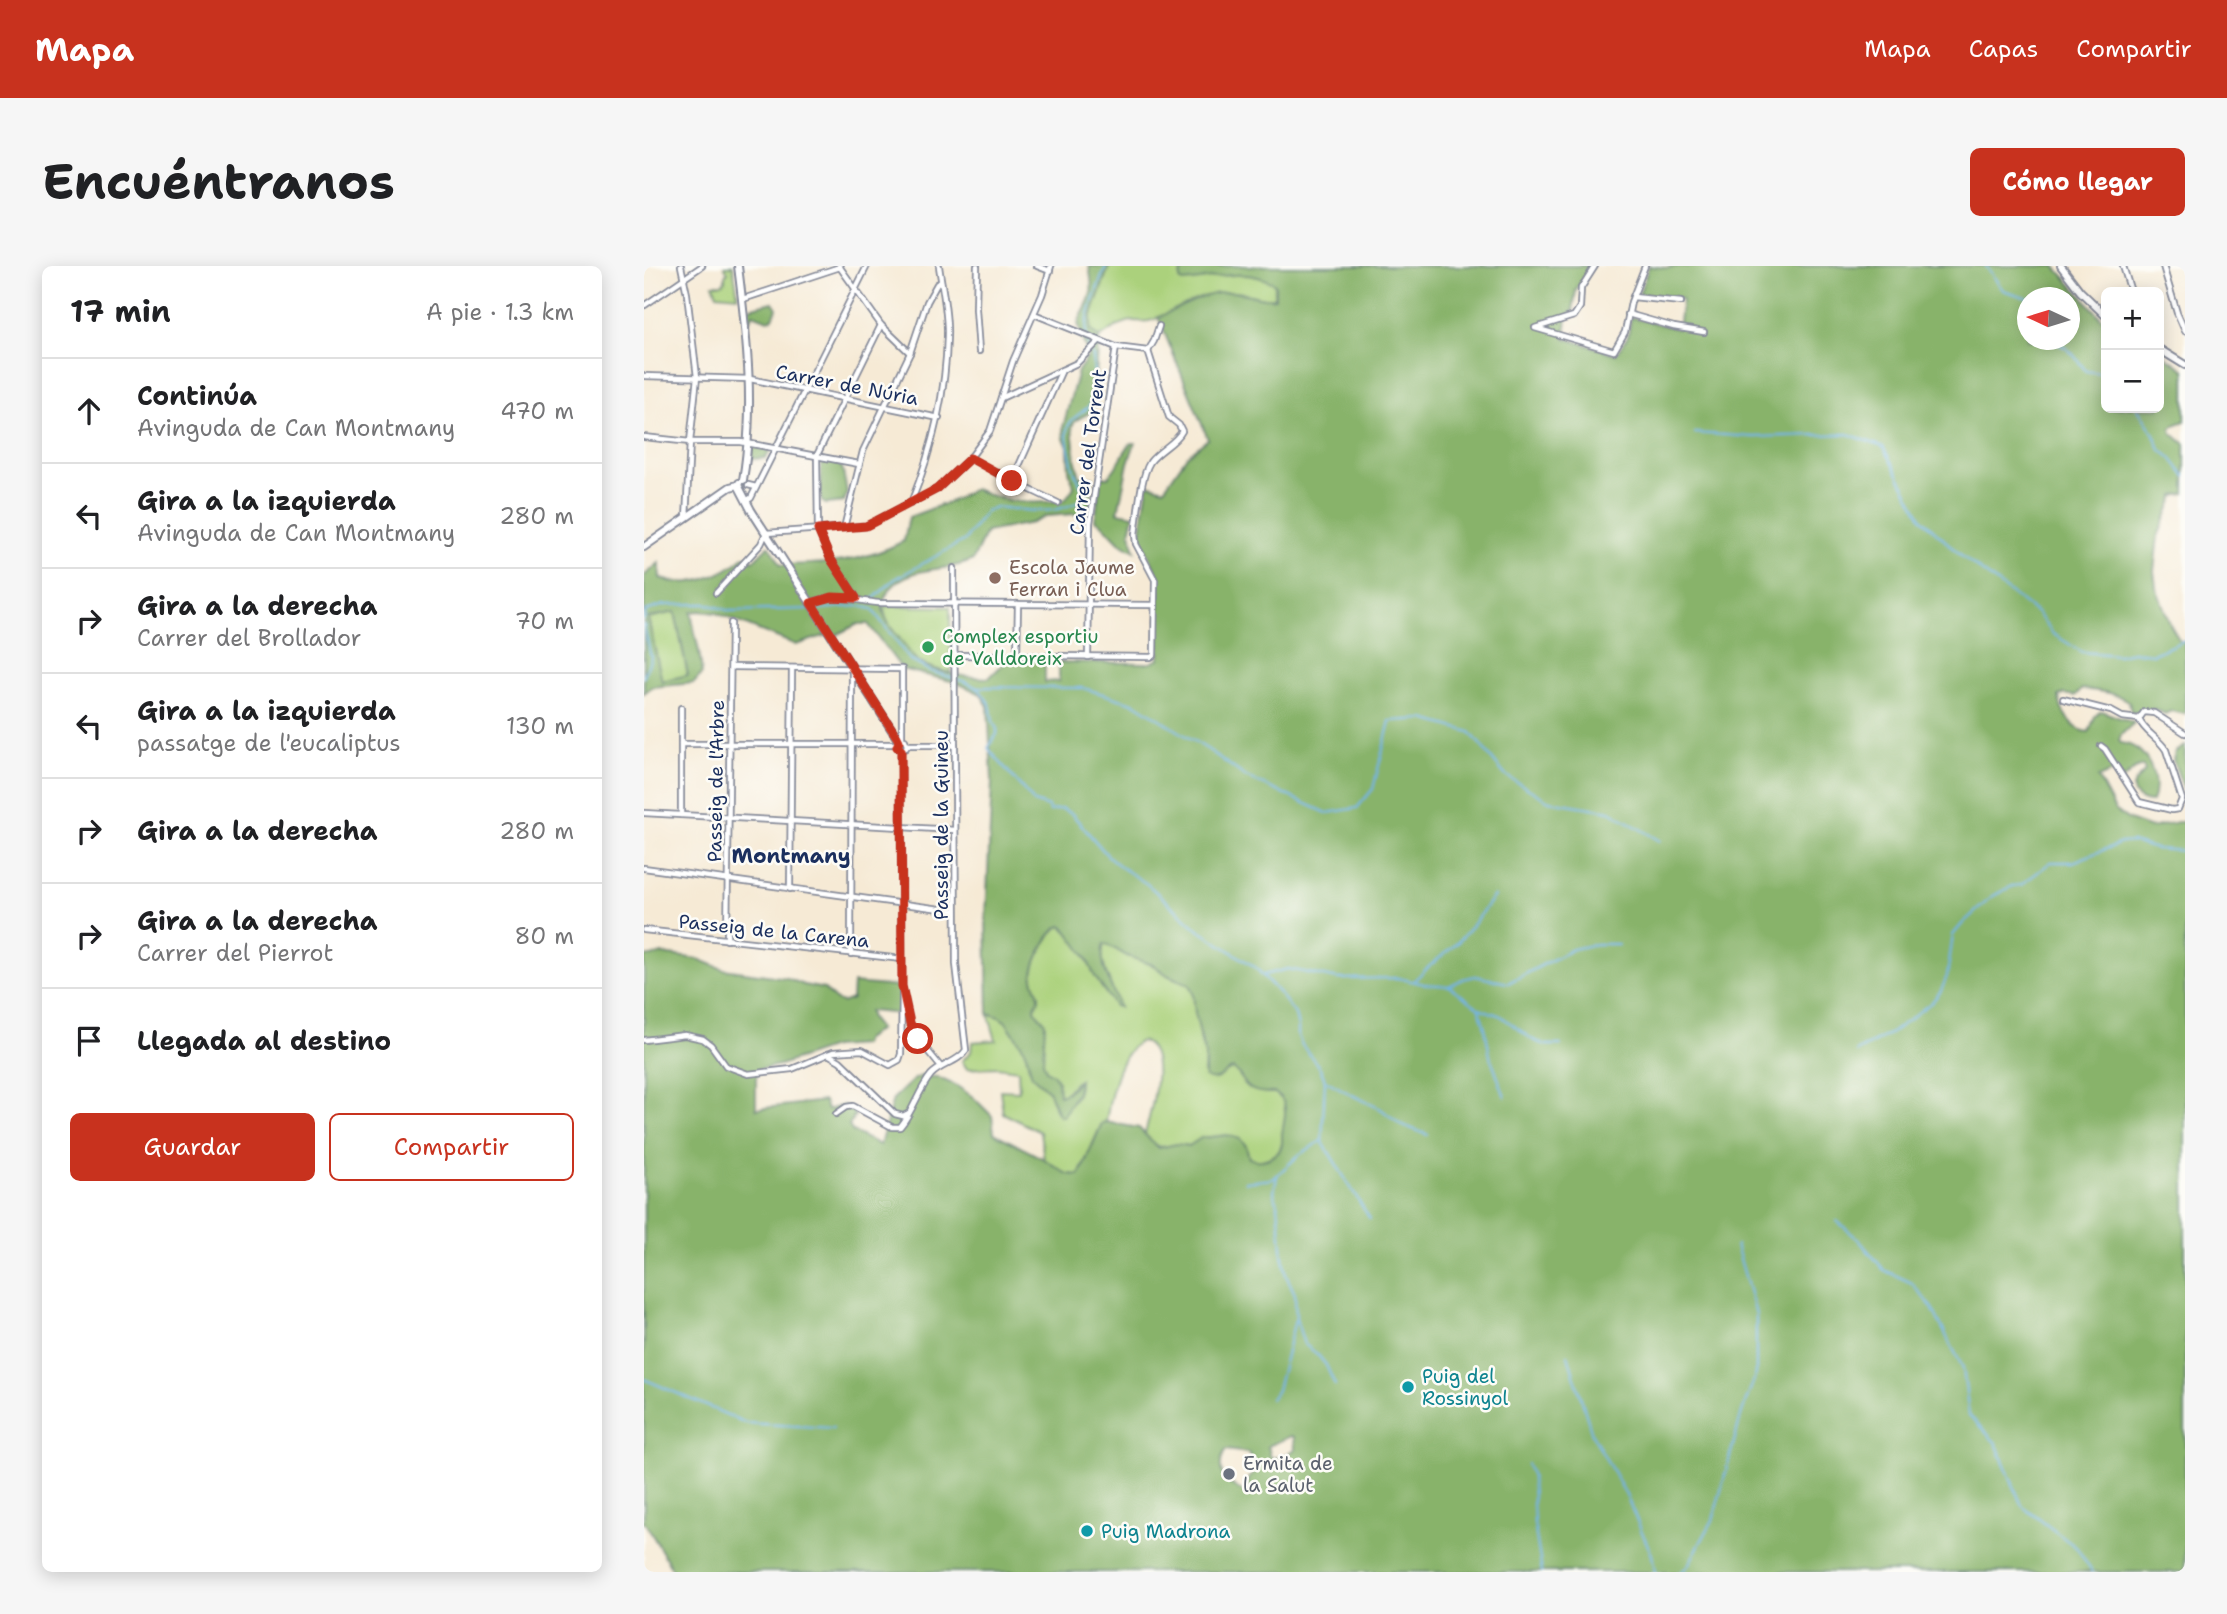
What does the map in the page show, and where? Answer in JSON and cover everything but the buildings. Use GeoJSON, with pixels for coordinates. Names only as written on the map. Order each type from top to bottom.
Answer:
{"type":"FeatureCollection","features":[{"type":"Feature","properties":{"kind":"street"},"geometry":{"type":"LineString","coordinates":[[681,266],[697,377],[686,518]]}},
{"type":"Feature","properties":{"kind":"street"},"geometry":{"type":"LineString","coordinates":[[645,305],[702,266]]}},
{"type":"Feature","properties":{"kind":"street"},"geometry":{"type":"LineString","coordinates":[[738,266],[750,379],[749,443],[740,492],[744,493],[746,501],[899,742]]}},
{"type":"Feature","properties":{"kind":"street"},"geometry":{"type":"LineString","coordinates":[[746,501],[757,487],[867,266]]}},
{"type":"Feature","properties":{"kind":"street"},"geometry":{"type":"LineString","coordinates":[[910,504],[928,461],[939,418],[948,334],[939,266]]}},
{"type":"Feature","properties":{"kind":"street"},"geometry":{"type":"LineString","coordinates":[[977,266],[979,351]]}},
{"type":"Feature","properties":{"kind":"street"},"geometry":{"type":"LineString","coordinates":[[766,533],[866,526],[937,489],[970,458],[990,431],[1013,361],[1034,314],[1050,268],[1038,266]]}},
{"type":"Feature","properties":{"kind":"street"},"geometry":{"type":"LineString","coordinates":[[1595,266],[1581,288],[1578,312],[1574,316],[1535,328],[1614,351],[1625,332],[1633,297],[1645,266]]}},
{"type":"Feature","properties":{"kind":"street"},"geometry":{"type":"LineString","coordinates":[[2061,266],[2101,311]]}},
{"type":"Feature","properties":{"kind":"street"},"geometry":{"type":"LineString","coordinates":[[2123,266],[2129,287]]}},
{"type":"Feature","properties":{"kind":"street"},"geometry":{"type":"LineString","coordinates":[[2162,266],[2185,331]]}},
{"type":"Feature","properties":{"kind":"street"},"geometry":{"type":"LineString","coordinates":[[743,299],[839,267],[881,325],[910,353]]}},
{"type":"Feature","properties":{"kind":"street"},"geometry":{"type":"LineString","coordinates":[[844,528],[863,451],[910,353],[927,302],[937,284],[941,282]]}},
{"type":"Feature","properties":{"kind":"street"},"geometry":{"type":"LineString","coordinates":[[1633,297],[1681,302]]}},
{"type":"Feature","properties":{"kind":"street"},"geometry":{"type":"LineString","coordinates":[[1034,314],[1116,347],[1148,351]]}},
{"type":"Feature","properties":{"kind":"street"},"geometry":{"type":"LineString","coordinates":[[1628,314],[1704,332]]}},
{"type":"Feature","properties":{"kind":"street"},"geometry":{"type":"LineString","coordinates":[[856,598],[830,558],[818,530],[817,455],[881,325]]}},
{"type":"Feature","properties":{"kind":"street"},"geometry":{"type":"LineString","coordinates":[[955,655],[1154,655],[1155,580],[1138,548],[1135,534],[1148,464],[1182,431],[1168,416],[1148,351],[1159,326]]}},
{"type":"Feature","properties":{"kind":"street"},"geometry":{"type":"LineString","coordinates":[[1000,398],[1077,363],[1099,341]]}},
{"type":"Feature","properties":{"kind":"street","name":"Carrer del Torrent"},"geometry":{"type":"LineString","coordinates":[[1088,657],[1090,523],[1116,347]]}},
{"type":"Feature","properties":{"kind":"street"},"geometry":{"type":"LineString","coordinates":[[2161,350],[2185,365]]}},
{"type":"Feature","properties":{"kind":"street"},"geometry":{"type":"LineString","coordinates":[[1012,481],[1062,370]]}},
{"type":"Feature","properties":{"kind":"street","name":"Carrer de Núria"},"geometry":{"type":"LineString","coordinates":[[644,376],[750,379],[939,418]]}},
{"type":"Feature","properties":{"kind":"street"},"geometry":{"type":"LineString","coordinates":[[644,437],[690,442],[749,443],[859,464]]}},
{"type":"Feature","properties":{"kind":"street"},"geometry":{"type":"LineString","coordinates":[[970,458],[1058,503]]}},
{"type":"Feature","properties":{"kind":"street"},"geometry":{"type":"LineString","coordinates":[[644,547],[732,486],[743,483],[757,487]]}},
{"type":"Feature","properties":{"kind":"street"},"geometry":{"type":"LineString","coordinates":[[716,593],[761,544],[766,533]]}},
{"type":"Feature","properties":{"kind":"street","name":"Passeig de la Guineu"},"geometry":{"type":"LineString","coordinates":[[940,1066],[963,1055],[966,1050],[956,964],[954,568]]}},
{"type":"Feature","properties":{"kind":"street"},"geometry":{"type":"LineString","coordinates":[[813,606],[832,597],[879,603],[1155,605]]}},
{"type":"Feature","properties":{"kind":"street"},"geometry":{"type":"LineString","coordinates":[[1017,656],[1018,604]]}},
{"type":"Feature","properties":{"kind":"street","name":"Passeig de l'Arbre"},"geometry":{"type":"LineString","coordinates":[[727,940],[731,623]]}},
{"type":"Feature","properties":{"kind":"street"},"geometry":{"type":"LineString","coordinates":[[644,1040],[685,1035],[703,1039],[726,1066],[748,1073],[798,1067],[828,1054],[862,1050],[890,1065],[898,1060],[901,1054],[899,742],[902,669],[731,667]]}},
{"type":"Feature","properties":{"kind":"street"},"geometry":{"type":"LineString","coordinates":[[851,954],[852,667]]}},
{"type":"Feature","properties":{"kind":"street"},"geometry":{"type":"LineString","coordinates":[[790,889],[792,668]]}},
{"type":"Feature","properties":{"kind":"street"},"geometry":{"type":"LineString","coordinates":[[2063,699],[2111,711],[2122,717],[2139,719]]}},
{"type":"Feature","properties":{"kind":"street"},"geometry":{"type":"LineString","coordinates":[[681,708],[681,815]]}},
{"type":"Feature","properties":{"kind":"street"},"geometry":{"type":"LineString","coordinates":[[2139,719],[2144,712],[2151,712],[2185,733]]}},
{"type":"Feature","properties":{"kind":"street"},"geometry":{"type":"LineString","coordinates":[[2101,746],[2139,803],[2172,810],[2178,808],[2182,799],[2166,750],[2142,726],[2139,719]]}},
{"type":"Feature","properties":{"kind":"street"},"geometry":{"type":"LineString","coordinates":[[681,744],[852,744],[905,740],[907,745]]}},
{"type":"Feature","properties":{"kind":"street"},"geometry":{"type":"LineString","coordinates":[[907,745],[955,745]]}},
{"type":"Feature","properties":{"kind":"street"},"geometry":{"type":"LineString","coordinates":[[901,750],[907,745]]}},
{"type":"Feature","properties":{"kind":"street"},"geometry":{"type":"LineString","coordinates":[[644,813],[956,830]]}},
{"type":"Feature","properties":{"kind":"street"},"geometry":{"type":"LineString","coordinates":[[644,868],[956,911]]}},
{"type":"Feature","properties":{"kind":"street","name":"Passeig de la Carena"},"geometry":{"type":"LineString","coordinates":[[644,930],[902,959]]}},
{"type":"Feature","properties":{"kind":"street"},"geometry":{"type":"LineString","coordinates":[[835,1114],[853,1106],[897,1128],[902,1125],[930,1076],[940,1066],[918,1039],[910,1023],[902,986]]}},
{"type":"Feature","properties":{"kind":"street"},"geometry":{"type":"LineString","coordinates":[[828,1054],[840,1060],[895,1114],[902,1116],[909,1113]]}},
{"type":"Feature","properties":{"kind":"green space"},"geometry":{"type":"Polygon","coordinates":[[[724,266],[733,266],[738,296],[717,294],[713,284],[722,284],[725,281],[728,272],[724,266]]]}},
{"type":"Feature","properties":{"kind":"green space"},"geometry":{"type":"Polygon","coordinates":[[[1089,266],[1109,266],[1091,317],[1091,330],[1099,338],[1095,386],[1098,398],[1091,412],[1076,420],[1072,426],[1080,477],[1093,477],[1088,516],[1047,516],[1032,523],[986,532],[973,560],[924,571],[904,577],[896,583],[885,598],[883,612],[889,625],[911,654],[926,666],[941,672],[989,678],[1006,661],[1045,660],[1045,682],[1059,681],[1059,662],[1151,663],[1159,659],[1159,578],[1140,536],[1148,484],[1164,489],[1187,456],[1208,439],[1158,317],[1203,297],[1222,292],[1275,298],[1275,284],[1252,276],[1230,275],[1183,282],[1180,280],[1181,272],[1187,266],[1592,266],[1576,290],[1573,311],[1567,316],[1565,338],[1616,354],[1628,336],[1631,317],[1678,329],[1682,299],[1639,294],[1649,266],[2055,266],[2074,287],[2017,287],[2017,350],[2080,350],[2080,294],[2101,317],[2101,413],[2164,413],[2164,355],[2185,370],[2185,421],[2171,429],[2185,444],[2185,494],[2175,496],[2158,536],[2154,571],[2156,587],[2171,626],[2180,641],[2185,641],[2185,714],[2171,711],[2165,714],[2155,709],[2131,713],[2129,702],[2100,691],[2082,689],[2075,696],[2059,696],[2068,720],[2083,731],[2089,732],[2095,716],[2101,711],[2134,723],[2121,735],[2119,741],[2130,745],[2145,757],[2153,774],[2154,793],[2152,802],[2141,800],[2133,792],[2135,783],[2145,771],[2143,766],[2122,780],[2118,773],[2112,772],[2098,778],[2115,810],[2129,820],[2151,828],[2185,822],[2185,1572],[674,1572],[644,1521],[644,957],[662,954],[698,959],[723,969],[787,978],[824,989],[842,1003],[852,999],[853,983],[899,987],[901,1014],[869,1011],[871,1019],[879,1029],[864,1040],[863,1045],[833,1047],[780,1065],[759,1069],[756,1078],[756,1109],[824,1101],[827,1110],[844,1105],[852,1110],[855,1116],[849,1126],[853,1132],[880,1145],[893,1099],[921,1076],[937,1077],[973,1097],[992,1116],[994,1133],[1067,1174],[1079,1175],[1102,1123],[1106,1122],[1139,1128],[1159,1148],[1176,1144],[1189,1146],[1201,1138],[1227,1135],[1240,1139],[1246,1146],[1249,1158],[1257,1160],[1274,1156],[1282,1146],[1285,1106],[1280,1097],[1275,1093],[1253,1090],[1233,1069],[1217,1079],[1205,1077],[1205,1055],[1189,984],[1169,976],[1153,965],[1104,944],[1104,967],[1119,1007],[1115,1006],[1095,977],[1086,957],[1065,928],[1061,926],[1056,929],[1046,941],[1033,972],[1039,996],[1035,1009],[1045,1022],[1043,1062],[1046,1070],[1058,1081],[1059,1095],[1066,1093],[1079,1080],[1077,1093],[1063,1116],[1059,1116],[1048,1090],[1032,1076],[1025,1050],[1006,1022],[988,1013],[986,918],[992,780],[988,706],[981,694],[955,682],[902,669],[868,624],[858,624],[832,637],[827,635],[796,645],[716,613],[699,611],[691,612],[702,674],[694,683],[652,687],[644,693],[644,576],[659,563],[660,578],[693,582],[726,570],[745,556],[753,561],[768,546],[781,565],[844,561],[874,554],[904,541],[909,517],[952,501],[974,489],[1018,502],[1065,500],[1074,487],[1063,427],[1078,371],[1089,355],[1078,323],[1092,285],[1089,266]],[[675,612],[648,618],[662,681],[688,675],[675,612]],[[1294,1437],[1268,1446],[1271,1458],[1282,1457],[1295,1449],[1294,1437]],[[1226,1450],[1221,1464],[1224,1478],[1240,1490],[1247,1491],[1249,1477],[1256,1469],[1249,1453],[1226,1450]]]}},
{"type":"Feature","properties":{"kind":"green space"},"geometry":{"type":"Polygon","coordinates":[[[1109,266],[1187,266],[1181,272],[1180,280],[1184,281],[1226,270],[1243,269],[1259,274],[1275,284],[1274,299],[1237,292],[1211,295],[1149,321],[1124,323],[1099,338],[1091,330],[1091,317],[1109,266]]]}},
{"type":"Feature","properties":{"kind":"green space"},"geometry":{"type":"Polygon","coordinates":[[[773,302],[777,308],[773,318],[768,320],[753,314],[749,321],[748,308],[773,302]]]}},
{"type":"Feature","properties":{"kind":"green space"},"geometry":{"type":"Polygon","coordinates":[[[1131,443],[1135,443],[1118,512],[1134,515],[1130,532],[1135,551],[1119,542],[1095,520],[1101,477],[1108,477],[1131,443]]]}},
{"type":"Feature","properties":{"kind":"green space"},"geometry":{"type":"Polygon","coordinates":[[[752,446],[770,451],[766,458],[752,459],[752,446]]]}},
{"type":"Feature","properties":{"kind":"green space"},"geometry":{"type":"Polygon","coordinates":[[[821,463],[834,463],[842,467],[847,492],[844,502],[826,504],[821,501],[821,463]]]}},
{"type":"Feature","properties":{"kind":"green space","name":"Complex esportiu de Valldoreix"},"geometry":{"type":"Polygon","coordinates":[[[884,606],[950,607],[951,673],[927,666],[911,655],[892,630],[884,606]]]}},
{"type":"Feature","properties":{"kind":"green space"},"geometry":{"type":"Polygon","coordinates":[[[675,612],[688,676],[661,681],[648,618],[675,612]]]}},
{"type":"Feature","properties":{"kind":"green space"},"geometry":{"type":"Polygon","coordinates":[[[2185,746],[2185,793],[2173,760],[2175,752],[2185,746]]]}},
{"type":"Feature","properties":{"kind":"green space"},"geometry":{"type":"Polygon","coordinates":[[[1061,926],[1078,944],[1102,988],[1119,1007],[1104,968],[1104,944],[1189,984],[1205,1055],[1204,1073],[1232,1069],[1239,1074],[1246,1086],[1266,1093],[1275,1093],[1284,1101],[1284,1134],[1278,1152],[1257,1161],[1249,1158],[1246,1146],[1240,1139],[1205,1137],[1189,1146],[1165,1147],[1151,1141],[1145,1134],[1156,1083],[1155,1056],[1150,1047],[1141,1041],[1126,1055],[1120,1066],[1106,1122],[1102,1123],[1079,1175],[1067,1174],[1044,1159],[1040,1132],[1003,1113],[1000,1090],[1019,1091],[1018,1070],[997,1067],[967,1069],[962,1061],[971,1052],[972,1042],[996,1040],[988,1013],[1003,1018],[1025,1050],[1029,1068],[1050,1094],[1056,1112],[1073,1100],[1078,1091],[1079,1080],[1063,1096],[1058,1095],[1056,1082],[1044,1067],[1042,1058],[1045,1022],[1035,1007],[1039,996],[1033,981],[1035,965],[1046,941],[1061,926]]]}},
{"type":"Feature","properties":{"kind":"waterway"},"geometry":{"type":"LineString","coordinates":[[1089,348],[1086,329],[1088,318],[1106,266]]}},
{"type":"Feature","properties":{"kind":"waterway"},"geometry":{"type":"LineString","coordinates":[[1986,266],[2003,290],[2017,294]]}},
{"type":"Feature","properties":{"kind":"waterway"},"geometry":{"type":"LineString","coordinates":[[2068,350],[2086,371],[2101,373]]}},
{"type":"Feature","properties":{"kind":"waterway"},"geometry":{"type":"LineString","coordinates":[[872,600],[895,579],[965,540],[986,511],[996,507],[1029,511],[1051,510],[1072,505],[1082,499],[1082,489],[1072,464],[1067,430],[1070,422],[1091,402],[1094,380],[1092,353]]}},
{"type":"Feature","properties":{"kind":"waterway"},"geometry":{"type":"LineString","coordinates":[[2140,413],[2160,449],[2185,476]]}},
{"type":"Feature","properties":{"kind":"waterway"},"geometry":{"type":"LineString","coordinates":[[1695,433],[1753,437],[1848,434],[1883,447],[1922,519],[1964,558],[2038,614],[2053,634],[2082,652],[2118,655],[2133,652],[2153,654],[2185,640]]}},
{"type":"Feature","properties":{"kind":"waterway"},"geometry":{"type":"LineString","coordinates":[[644,619],[646,611],[664,605],[707,604],[730,611],[812,609]]}},
{"type":"Feature","properties":{"kind":"waterway"},"geometry":{"type":"LineString","coordinates":[[818,609],[859,606],[872,609],[910,660],[930,671],[979,689],[990,704],[997,729],[997,734],[988,748],[1034,802],[1048,807],[1050,811],[1062,809],[1072,814],[1108,856],[1147,884],[1200,931],[1255,967],[1280,994],[1295,1014],[1302,1045],[1320,1068],[1325,1080],[1322,1141],[1370,1219]]}},
{"type":"Feature","properties":{"kind":"waterway"},"geometry":{"type":"LineString","coordinates":[[644,625],[651,657],[644,677]]}},
{"type":"Feature","properties":{"kind":"waterway"},"geometry":{"type":"LineString","coordinates":[[978,687],[1083,688],[1136,704],[1246,777],[1327,813],[1357,808],[1373,789],[1390,721],[1424,719],[1470,732],[1505,775],[1549,801],[1610,811],[1660,841]]}},
{"type":"Feature","properties":{"kind":"waterway"},"geometry":{"type":"LineString","coordinates":[[1856,1052],[1891,1033],[1932,1002],[1941,991],[1947,976],[1953,935],[1993,896],[2012,886],[2021,885],[2051,862],[2073,862],[2121,843],[2132,842],[2156,849],[2185,851]]}},
{"type":"Feature","properties":{"kind":"waterway"},"geometry":{"type":"LineString","coordinates":[[1414,981],[1451,949],[1494,896]]}},
{"type":"Feature","properties":{"kind":"waterway"},"geometry":{"type":"LineString","coordinates":[[1449,986],[1475,976],[1508,983],[1573,949],[1596,944],[1618,944]]}},
{"type":"Feature","properties":{"kind":"waterway"},"geometry":{"type":"LineString","coordinates":[[1264,975],[1288,969],[1339,979],[1398,978],[1449,986],[1479,1008],[1501,1016],[1533,1040],[1545,1045],[1561,1045]]}},
{"type":"Feature","properties":{"kind":"waterway"},"geometry":{"type":"LineString","coordinates":[[1479,1008],[1490,1056],[1505,1097]]}},
{"type":"Feature","properties":{"kind":"waterway"},"geometry":{"type":"LineString","coordinates":[[1325,1080],[1381,1109],[1400,1124],[1428,1135]]}},
{"type":"Feature","properties":{"kind":"waterway"},"geometry":{"type":"LineString","coordinates":[[1245,1182],[1273,1179],[1299,1155],[1321,1141]]}},
{"type":"Feature","properties":{"kind":"waterway"},"geometry":{"type":"LineString","coordinates":[[1277,1176],[1274,1192],[1286,1275],[1295,1294],[1296,1319],[1304,1344],[1326,1365],[1335,1385]]}},
{"type":"Feature","properties":{"kind":"waterway"},"geometry":{"type":"LineString","coordinates":[[1837,1221],[1859,1240],[1884,1270],[1912,1283],[1932,1308],[1963,1368],[1969,1415],[1996,1443],[2022,1506],[2077,1548],[2092,1572]]}},
{"type":"Feature","properties":{"kind":"waterway"},"geometry":{"type":"LineString","coordinates":[[1680,1572],[1687,1567],[1713,1520],[1742,1412],[1756,1374],[1756,1314],[1736,1245]]}},
{"type":"Feature","properties":{"kind":"waterway"},"geometry":{"type":"LineString","coordinates":[[1271,1399],[1277,1390],[1295,1320]]}},
{"type":"Feature","properties":{"kind":"waterway"},"geometry":{"type":"LineString","coordinates":[[1568,1355],[1592,1434],[1625,1493],[1652,1555],[1655,1572]]}},
{"type":"Feature","properties":{"kind":"waterway"},"geometry":{"type":"LineString","coordinates":[[644,1379],[746,1423],[833,1428]]}},
{"type":"Feature","properties":{"kind":"waterway"},"geometry":{"type":"LineString","coordinates":[[1527,1464],[1532,1477],[1534,1523],[1542,1572]]}},
{"type":"Feature","properties":{"kind":"place","name":"Escola Jaume Ferran i Clua"},"geometry":{"type":"Point","coordinates":[995,578]}},
{"type":"Feature","properties":{"kind":"place","name":"Complex esportiu de Valldoreix"},"geometry":{"type":"Point","coordinates":[928,647]}},
{"type":"Feature","properties":{"kind":"place","name":"Puig del Rossinyol"},"geometry":{"type":"Point","coordinates":[1408,1387]}},
{"type":"Feature","properties":{"kind":"place","name":"Ermita de la Salut"},"geometry":{"type":"Point","coordinates":[1229,1474]}},
{"type":"Feature","properties":{"kind":"place","name":"Puig Madrona"},"geometry":{"type":"Point","coordinates":[1087,1531]}},
{"type":"Feature","properties":{"kind":"district","name":"Montmany"},"geometry":{"type":"Point","coordinates":[791,856]}},
{"type":"Feature","properties":{"kind":"route"},"geometry":{"type":"LineString","coordinates":[[918,1039],[910,1023],[902,986],[901,750],[897,747],[897,737],[811,603],[832,597],[856,598],[830,558],[818,530],[866,526],[937,489],[970,458],[1012,481]]}}]}
